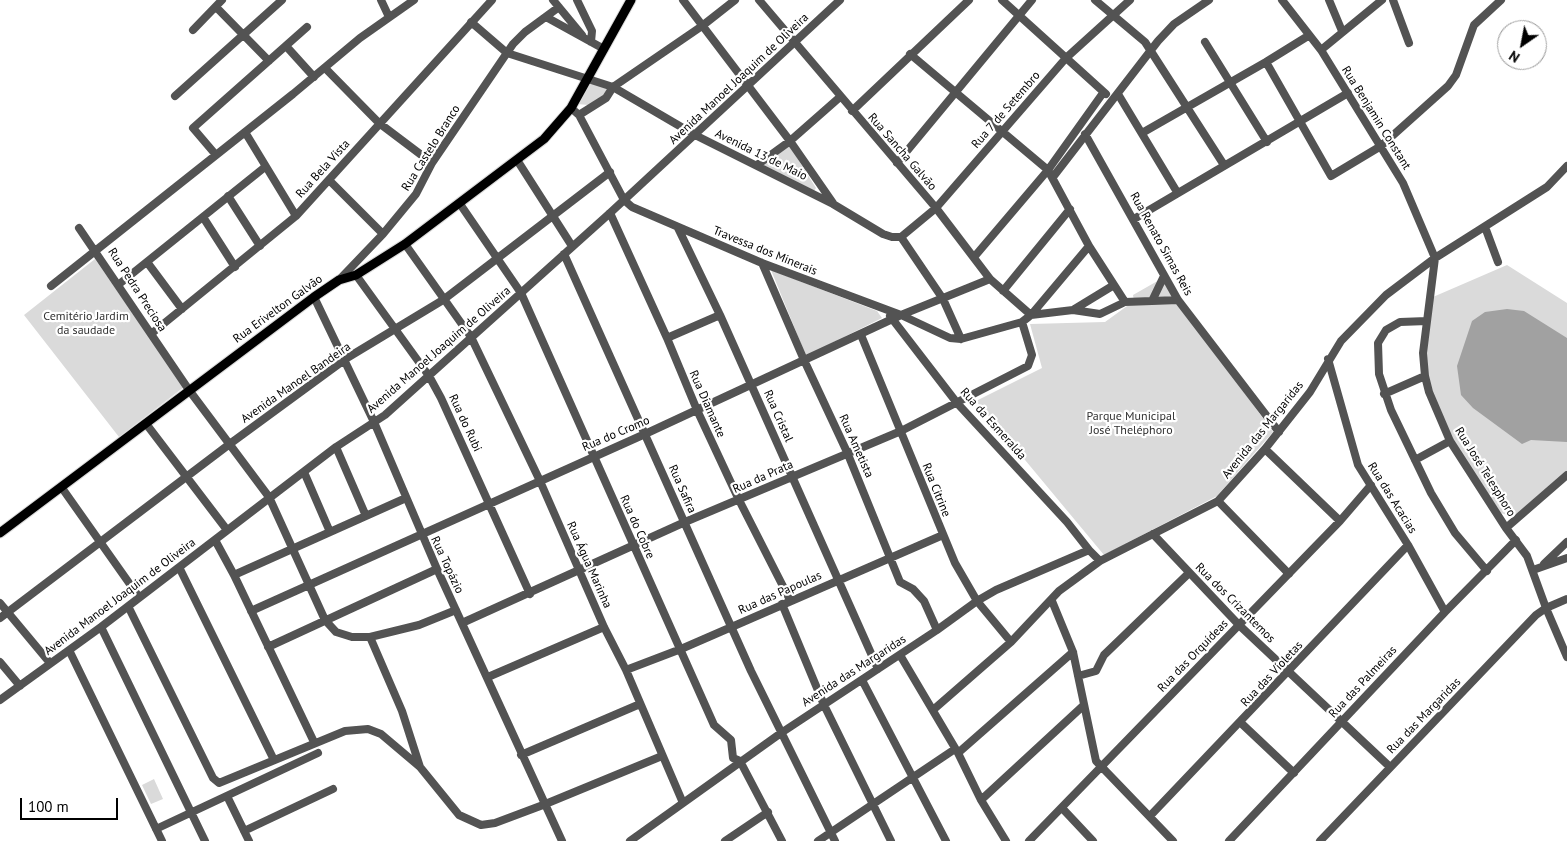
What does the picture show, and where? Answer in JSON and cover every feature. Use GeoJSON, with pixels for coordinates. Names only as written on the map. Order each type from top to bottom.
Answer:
{"type":"FeatureCollection","features":[{"type":"Feature","properties":{"kind":"main road"},"geometry":{"type":"LineString","coordinates":[[602,49],[626,0]]}},
{"type":"Feature","properties":{"kind":"main road"},"geometry":{"type":"LineString","coordinates":[[602,49],[631,0]]}},
{"type":"Feature","properties":{"kind":"main road","name":"Rua Erivelton Galvão"},"geometry":{"type":"LineString","coordinates":[[0,533],[314,297],[340,280],[356,275],[405,244],[544,139],[571,108],[602,49]]}},
{"type":"Feature","properties":{"kind":"street"},"geometry":{"type":"LineString","coordinates":[[193,30],[222,0]]}},
{"type":"Feature","properties":{"kind":"street"},"geometry":{"type":"LineString","coordinates":[[175,96],[282,0]]}},
{"type":"Feature","properties":{"kind":"street"},"geometry":{"type":"LineString","coordinates":[[381,0],[390,17]]}},
{"type":"Feature","properties":{"kind":"street","name":"Rua Pedra Preciosa"},"geometry":{"type":"LineString","coordinates":[[370,637],[352,637],[336,632],[325,620],[294,548],[269,497],[231,443],[190,390],[97,252],[360,38],[414,0]]}},
{"type":"Feature","properties":{"kind":"street","name":"Rua Bela Vista"},"geometry":{"type":"LineString","coordinates":[[151,334],[296,216],[492,0]]}},
{"type":"Feature","properties":{"kind":"street"},"geometry":{"type":"LineString","coordinates":[[553,0],[589,41]]}},
{"type":"Feature","properties":{"kind":"street"},"geometry":{"type":"LineString","coordinates":[[577,0],[592,30],[589,41]]}},
{"type":"Feature","properties":{"kind":"street"},"geometry":{"type":"LineString","coordinates":[[683,0],[747,87],[790,141],[834,204]]}},
{"type":"Feature","properties":{"kind":"street"},"geometry":{"type":"LineString","coordinates":[[579,115],[606,98],[613,86],[702,26],[736,0]]}},
{"type":"Feature","properties":{"kind":"street","name":"Rua Sancha Galvão"},"geometry":{"type":"LineString","coordinates":[[759,0],[840,98],[936,208],[990,279],[1031,315]]}},
{"type":"Feature","properties":{"kind":"street","name":"Avenida Manoel Joaquim de Oliveira"},"geometry":{"type":"LineString","coordinates":[[0,700],[101,628],[336,447],[385,415],[610,213],[840,0]]}},
{"type":"Feature","properties":{"kind":"street"},"geometry":{"type":"LineString","coordinates":[[852,111],[969,0]]}},
{"type":"Feature","properties":{"kind":"street"},"geometry":{"type":"LineString","coordinates":[[1002,0],[1103,93],[1116,97],[1142,133],[1177,192]]}},
{"type":"Feature","properties":{"kind":"street"},"geometry":{"type":"LineString","coordinates":[[897,163],[1032,0]]}},
{"type":"Feature","properties":{"kind":"street"},"geometry":{"type":"LineString","coordinates":[[1095,0],[1145,42],[1224,165]]}},
{"type":"Feature","properties":{"kind":"street","name":"Rua 7 de Setembro"},"geometry":{"type":"LineString","coordinates":[[901,237],[936,208],[1066,58],[1130,0]]}},
{"type":"Feature","properties":{"kind":"street"},"geometry":{"type":"LineString","coordinates":[[1053,177],[1116,97],[1150,50],[1174,24],[1209,0]]}},
{"type":"Feature","properties":{"kind":"street","name":"Rua Benjamin Constant"},"geometry":{"type":"LineString","coordinates":[[1282,0],[1308,36],[1321,50],[1403,183],[1435,258]]}},
{"type":"Feature","properties":{"kind":"street"},"geometry":{"type":"LineString","coordinates":[[1329,0],[1342,31]]}},
{"type":"Feature","properties":{"kind":"street"},"geometry":{"type":"LineString","coordinates":[[1321,50],[1382,0]]}},
{"type":"Feature","properties":{"kind":"street"},"geometry":{"type":"LineString","coordinates":[[1393,0],[1409,43]]}},
{"type":"Feature","properties":{"kind":"street"},"geometry":{"type":"LineString","coordinates":[[1266,62],[1331,176],[1381,146],[1452,82],[1474,25],[1501,0]]}},
{"type":"Feature","properties":{"kind":"street"},"geometry":{"type":"LineString","coordinates":[[216,7],[269,61]]}},
{"type":"Feature","properties":{"kind":"street","name":"Rua Castelo Branco"},"geometry":{"type":"LineString","coordinates":[[340,280],[383,234],[416,194],[432,163],[507,53],[525,32],[559,7]]}},
{"type":"Feature","properties":{"kind":"street"},"geometry":{"type":"LineString","coordinates":[[546,17],[602,49]]}},
{"type":"Feature","properties":{"kind":"street"},"geometry":{"type":"LineString","coordinates":[[471,22],[507,53]]}},
{"type":"Feature","properties":{"kind":"street"},"geometry":{"type":"LineString","coordinates":[[216,155],[193,128],[307,27]]}},
{"type":"Feature","properties":{"kind":"street"},"geometry":{"type":"LineString","coordinates":[[1142,133],[1308,36]]}},
{"type":"Feature","properties":{"kind":"street"},"geometry":{"type":"LineString","coordinates":[[1205,42],[1267,142]]}},
{"type":"Feature","properties":{"kind":"street"},"geometry":{"type":"LineString","coordinates":[[286,46],[314,77]]}},
{"type":"Feature","properties":{"kind":"street","name":"Avenida 13 de Maio"},"geometry":{"type":"LineString","coordinates":[[507,53],[613,86],[695,135],[834,204],[883,234],[901,237]]}},
{"type":"Feature","properties":{"kind":"street"},"geometry":{"type":"LineString","coordinates":[[910,54],[1003,130],[1048,170],[1089,246],[1125,302]]}},
{"type":"Feature","properties":{"kind":"street"},"geometry":{"type":"LineString","coordinates":[[325,68],[379,123],[432,163]]}},
{"type":"Feature","properties":{"kind":"street"},"geometry":{"type":"LineString","coordinates":[[974,256],[1048,170],[1103,93]]}},
{"type":"Feature","properties":{"kind":"street"},"geometry":{"type":"LineString","coordinates":[[1134,219],[1348,93]]}},
{"type":"Feature","properties":{"kind":"street"},"geometry":{"type":"LineString","coordinates":[[757,165],[790,141],[840,98]]}},
{"type":"Feature","properties":{"kind":"street"},"geometry":{"type":"LineString","coordinates":[[571,108],[579,115],[624,200]]}},
{"type":"Feature","properties":{"kind":"street"},"geometry":{"type":"LineString","coordinates":[[245,132],[296,216]]}},
{"type":"Feature","properties":{"kind":"street","name":"Rua Renato Simas Reis"},"geometry":{"type":"LineString","coordinates":[[1085,134],[1178,300],[1279,432]]}},
{"type":"Feature","properties":{"kind":"street"},"geometry":{"type":"LineString","coordinates":[[517,160],[572,246]]}},
{"type":"Feature","properties":{"kind":"street","name":"Avenida das Margaridas"},"geometry":{"type":"LineString","coordinates":[[933,710],[1012,642],[1052,601],[1059,591],[1100,561],[1218,501],[1265,449],[1310,392],[1341,340],[1386,295],[1435,258],[1547,187],[1567,166]]}},
{"type":"Feature","properties":{"kind":"street"},"geometry":{"type":"LineString","coordinates":[[118,285],[265,167]]}},
{"type":"Feature","properties":{"kind":"street","name":"Avenida Manoel Bandeira"},"geometry":{"type":"LineString","coordinates":[[0,618],[231,443],[345,360],[443,300],[610,172]]}},
{"type":"Feature","properties":{"kind":"street"},"geometry":{"type":"LineString","coordinates":[[329,180],[383,234]]}},
{"type":"Feature","properties":{"kind":"street"},"geometry":{"type":"LineString","coordinates":[[228,196],[260,246]]}},
{"type":"Feature","properties":{"kind":"street","name":"Travessa dos Minerais"},"geometry":{"type":"LineString","coordinates":[[624,200],[632,207],[762,264],[883,310],[901,315],[950,338],[961,340]]}},
{"type":"Feature","properties":{"kind":"street","name":"Rua do Cobre"},"geometry":{"type":"LineString","coordinates":[[460,204],[521,293],[592,456],[681,648],[714,725],[731,740],[734,758],[740,761]]}},
{"type":"Feature","properties":{"kind":"street"},"geometry":{"type":"LineString","coordinates":[[1003,291],[1070,209]]}},
{"type":"Feature","properties":{"kind":"street","name":"Rua Diamante"},"geometry":{"type":"LineString","coordinates":[[610,213],[667,338],[697,410],[739,500],[790,600]]}},
{"type":"Feature","properties":{"kind":"street"},"geometry":{"type":"LineString","coordinates":[[203,216],[234,267]]}},
{"type":"Feature","properties":{"kind":"street"},"geometry":{"type":"LineString","coordinates":[[1485,227],[1498,262]]}},
{"type":"Feature","properties":{"kind":"street"},"geometry":{"type":"LineString","coordinates":[[51,286],[97,252],[79,228]]}},
{"type":"Feature","properties":{"kind":"street","name":"Rua Cristal"},"geometry":{"type":"LineString","coordinates":[[678,228],[720,315],[878,669]]}},
{"type":"Feature","properties":{"kind":"street"},"geometry":{"type":"LineString","coordinates":[[901,237],[943,299],[961,340],[1022,322],[1031,315],[1089,246]]}},
{"type":"Feature","properties":{"kind":"street","name":"Rua Água Marinha"},"geometry":{"type":"LineString","coordinates":[[405,244],[471,337],[540,481],[604,626],[626,670],[683,803]]}},
{"type":"Feature","properties":{"kind":"street","name":"Rua Safira"},"geometry":{"type":"LineString","coordinates":[[564,254],[780,732],[835,841]]}},
{"type":"Feature","properties":{"kind":"street","name":"Rua José Telesphoro"},"geometry":{"type":"LineString","coordinates":[[1435,258],[1423,353],[1425,376],[1429,392],[1450,441],[1506,528],[1527,556],[1546,608],[1564,641],[1567,657]]}},
{"type":"Feature","properties":{"kind":"street"},"geometry":{"type":"LineString","coordinates":[[147,262],[182,309]]}},
{"type":"Feature","properties":{"kind":"street","name":"Rua Ametista"},"geometry":{"type":"LineString","coordinates":[[762,264],[847,452],[892,558],[900,582],[913,589],[924,601],[938,630]]}},
{"type":"Feature","properties":{"kind":"street","name":"Rua do Rubi"},"geometry":{"type":"LineString","coordinates":[[356,275],[429,376],[490,504],[530,594]]}},
{"type":"Feature","properties":{"kind":"street"},"geometry":{"type":"LineString","coordinates":[[1152,301],[1164,276]]}},
{"type":"Feature","properties":{"kind":"street","name":"Rua do Cromo"},"geometry":{"type":"LineString","coordinates":[[251,610],[490,504],[592,456],[645,434],[901,315],[990,279]]}},
{"type":"Feature","properties":{"kind":"street"},"geometry":{"type":"LineString","coordinates":[[1073,310],[1114,285]]}},
{"type":"Feature","properties":{"kind":"street","name":"Rua Topázio"},"geometry":{"type":"LineString","coordinates":[[314,297],[374,422],[421,535],[562,841]]}},
{"type":"Feature","properties":{"kind":"street"},"geometry":{"type":"LineString","coordinates":[[1031,315],[1073,310],[1100,314],[1125,302],[1178,300]]}},
{"type":"Feature","properties":{"kind":"street","name":"Rua da Esmeralda"},"geometry":{"type":"LineString","coordinates":[[883,310],[893,320],[957,403],[1067,522],[1089,550]]}},
{"type":"Feature","properties":{"kind":"street"},"geometry":{"type":"LineString","coordinates":[[667,338],[720,315]]}},
{"type":"Feature","properties":{"kind":"street"},"geometry":{"type":"LineString","coordinates":[[1427,321],[1395,323],[1379,340],[1377,358],[1384,394],[1414,460],[1455,533],[1487,571]]}},
{"type":"Feature","properties":{"kind":"street","name":"Rua da Prata"},"geometry":{"type":"LineString","coordinates":[[462,623],[530,594],[685,522],[847,452],[901,431],[1028,366],[1032,355],[1022,322]]}},
{"type":"Feature","properties":{"kind":"street","name":"Rua Citrine"},"geometry":{"type":"LineString","coordinates":[[861,335],[955,563],[977,601],[1012,642]]}},
{"type":"Feature","properties":{"kind":"street","name":"Rua das Acacias"},"geometry":{"type":"LineString","coordinates":[[1328,359],[1358,465],[1372,485],[1445,612]]}},
{"type":"Feature","properties":{"kind":"street"},"geometry":{"type":"LineString","coordinates":[[1384,394],[1425,376]]}},
{"type":"Feature","properties":{"kind":"street"},"geometry":{"type":"LineString","coordinates":[[147,424],[227,530]]}},
{"type":"Feature","properties":{"kind":"street"},"geometry":{"type":"LineString","coordinates":[[1414,460],[1450,441]]}},
{"type":"Feature","properties":{"kind":"street"},"geometry":{"type":"LineString","coordinates":[[336,447],[366,516]]}},
{"type":"Feature","properties":{"kind":"street"},"geometry":{"type":"LineString","coordinates":[[1265,449],[1340,521]]}},
{"type":"Feature","properties":{"kind":"street"},"geometry":{"type":"LineString","coordinates":[[304,472],[330,532]]}},
{"type":"Feature","properties":{"kind":"street"},"geometry":{"type":"LineString","coordinates":[[1506,528],[1567,475]]}},
{"type":"Feature","properties":{"kind":"street","name":"Rua das Orquídeas"},"geometry":{"type":"LineString","coordinates":[[1029,841],[1289,574],[1372,485]]}},
{"type":"Feature","properties":{"kind":"street"},"geometry":{"type":"LineString","coordinates":[[62,488],[139,597]]}},
{"type":"Feature","properties":{"kind":"street"},"geometry":{"type":"LineString","coordinates":[[234,574],[406,498]]}},
{"type":"Feature","properties":{"kind":"street"},"geometry":{"type":"LineString","coordinates":[[1218,501],[1289,574]]}},
{"type":"Feature","properties":{"kind":"street","name":"Rua dos Crizantemos"},"geometry":{"type":"LineString","coordinates":[[1153,534],[1239,625],[1390,767]]}},
{"type":"Feature","properties":{"kind":"street","name":"Rua das Papoulas"},"geometry":{"type":"LineString","coordinates":[[626,670],[943,535]]}},
{"type":"Feature","properties":{"kind":"street"},"geometry":{"type":"LineString","coordinates":[[216,540],[314,742]]}},
{"type":"Feature","properties":{"kind":"street","name":"Rua das Palmeiras"},"geometry":{"type":"LineString","coordinates":[[1229,841],[1445,612],[1516,540]]}},
{"type":"Feature","properties":{"kind":"street"},"geometry":{"type":"LineString","coordinates":[[1542,566],[1567,542]]}},
{"type":"Feature","properties":{"kind":"street","name":"Rua das Violetas"},"geometry":{"type":"LineString","coordinates":[[1150,816],[1241,723],[1408,546]]}},
{"type":"Feature","properties":{"kind":"street"},"geometry":{"type":"LineString","coordinates":[[1089,550],[1100,561]]}},
{"type":"Feature","properties":{"kind":"street","name":"Avenida das Margaridas"},"geometry":{"type":"LineString","coordinates":[[630,841],[780,732],[938,630],[977,601],[996,590],[1089,550]]}},
{"type":"Feature","properties":{"kind":"street"},"geometry":{"type":"LineString","coordinates":[[1533,570],[1567,558]]}},
{"type":"Feature","properties":{"kind":"street"},"geometry":{"type":"LineString","coordinates":[[179,567],[274,760]]}},
{"type":"Feature","properties":{"kind":"street"},"geometry":{"type":"LineString","coordinates":[[268,647],[437,570]]}},
{"type":"Feature","properties":{"kind":"street"},"geometry":{"type":"LineString","coordinates":[[1078,676],[1096,671],[1104,655],[1189,573]]}},
{"type":"Feature","properties":{"kind":"street"},"geometry":{"type":"LineString","coordinates":[[1546,608],[1567,598]]}},
{"type":"Feature","properties":{"kind":"street"},"geometry":{"type":"LineString","coordinates":[[1052,601],[1073,652],[1096,761],[1173,841]]}},
{"type":"Feature","properties":{"kind":"street"},"geometry":{"type":"LineString","coordinates":[[0,603],[50,663]]}},
{"type":"Feature","properties":{"kind":"street"},"geometry":{"type":"LineString","coordinates":[[782,604],[824,705],[891,841]]}},
{"type":"Feature","properties":{"kind":"street"},"geometry":{"type":"LineString","coordinates":[[128,606],[213,778],[219,783],[314,742],[345,731],[368,729],[381,734],[420,768],[459,815],[470,822],[481,825],[495,823],[544,805],[662,756]]}},
{"type":"Feature","properties":{"kind":"street","name":"Rua das Margaridas"},"geometry":{"type":"LineString","coordinates":[[1320,841],[1546,608]]}},
{"type":"Feature","properties":{"kind":"street"},"geometry":{"type":"LineString","coordinates":[[420,768],[402,712],[370,637],[419,625],[456,610]]}},
{"type":"Feature","properties":{"kind":"street"},"geometry":{"type":"LineString","coordinates":[[488,677],[604,626]]}},
{"type":"Feature","properties":{"kind":"street"},"geometry":{"type":"LineString","coordinates":[[101,628],[205,841]]}},
{"type":"Feature","properties":{"kind":"street"},"geometry":{"type":"LineString","coordinates":[[69,650],[162,841]]}},
{"type":"Feature","properties":{"kind":"street"},"geometry":{"type":"LineString","coordinates":[[818,841],[913,777],[956,751],[1073,652]]}},
{"type":"Feature","properties":{"kind":"street"},"geometry":{"type":"LineString","coordinates":[[900,655],[1006,841]]}},
{"type":"Feature","properties":{"kind":"street"},"geometry":{"type":"LineString","coordinates":[[0,662],[20,686]]}},
{"type":"Feature","properties":{"kind":"street"},"geometry":{"type":"LineString","coordinates":[[862,680],[946,841]]}},
{"type":"Feature","properties":{"kind":"street"},"geometry":{"type":"LineString","coordinates":[[521,755],[640,704]]}},
{"type":"Feature","properties":{"kind":"street"},"geometry":{"type":"LineString","coordinates":[[981,800],[1084,705]]}},
{"type":"Feature","properties":{"kind":"street"},"geometry":{"type":"LineString","coordinates":[[1241,723],[1294,772]]}},
{"type":"Feature","properties":{"kind":"street"},"geometry":{"type":"LineString","coordinates":[[156,829],[318,753]]}},
{"type":"Feature","properties":{"kind":"street"},"geometry":{"type":"LineString","coordinates":[[740,761],[782,841]]}},
{"type":"Feature","properties":{"kind":"street"},"geometry":{"type":"LineString","coordinates":[[244,831],[333,789]]}},
{"type":"Feature","properties":{"kind":"street"},"geometry":{"type":"LineString","coordinates":[[228,796],[249,841]]}},
{"type":"Feature","properties":{"kind":"street"},"geometry":{"type":"LineString","coordinates":[[1062,808],[1093,841]]}},
{"type":"Feature","properties":{"kind":"street"},"geometry":{"type":"LineString","coordinates":[[725,841],[768,812]]}},
{"type":"Feature","properties":{"kind":"green space"},"geometry":{"type":"Polygon","coordinates":[[[591,81],[610,89],[606,96],[589,105],[577,104],[591,81]]]}},
{"type":"Feature","properties":{"kind":"green space"},"geometry":{"type":"Polygon","coordinates":[[[789,145],[816,188],[814,191],[763,165],[789,145]]]}},
{"type":"Feature","properties":{"kind":"green space","name":"Cemitério Jardim da saudade"},"geometry":{"type":"Polygon","coordinates":[[[95,259],[184,387],[119,437],[24,315],[95,259]]]}},
{"type":"Feature","properties":{"kind":"green space"},"geometry":{"type":"Polygon","coordinates":[[[1507,265],[1567,303],[1567,470],[1513,517],[1501,513],[1454,442],[1430,390],[1424,355],[1433,297],[1507,265]]]}},
{"type":"Feature","properties":{"kind":"green space"},"geometry":{"type":"Polygon","coordinates":[[[771,270],[877,311],[882,318],[806,356],[771,270]]]}},
{"type":"Feature","properties":{"kind":"green space","name":"Parque Municipal José Theléphoro"},"geometry":{"type":"Polygon","coordinates":[[[1161,279],[1273,432],[1217,496],[1104,555],[976,401],[1042,368],[1030,324],[1105,322],[1134,301],[1133,295],[1161,279]]]}},
{"type":"Feature","properties":{"kind":"green space"},"geometry":{"type":"Polygon","coordinates":[[[154,779],[163,799],[151,804],[142,785],[154,779]]]}},
{"type":"Feature","properties":{"kind":"shaded area"},"geometry":{"type":"Polygon","coordinates":[[[1507,309],[1524,311],[1567,338],[1567,442],[1531,440],[1522,444],[1473,408],[1461,395],[1457,366],[1472,321],[1485,312],[1507,309]]]}}]}
